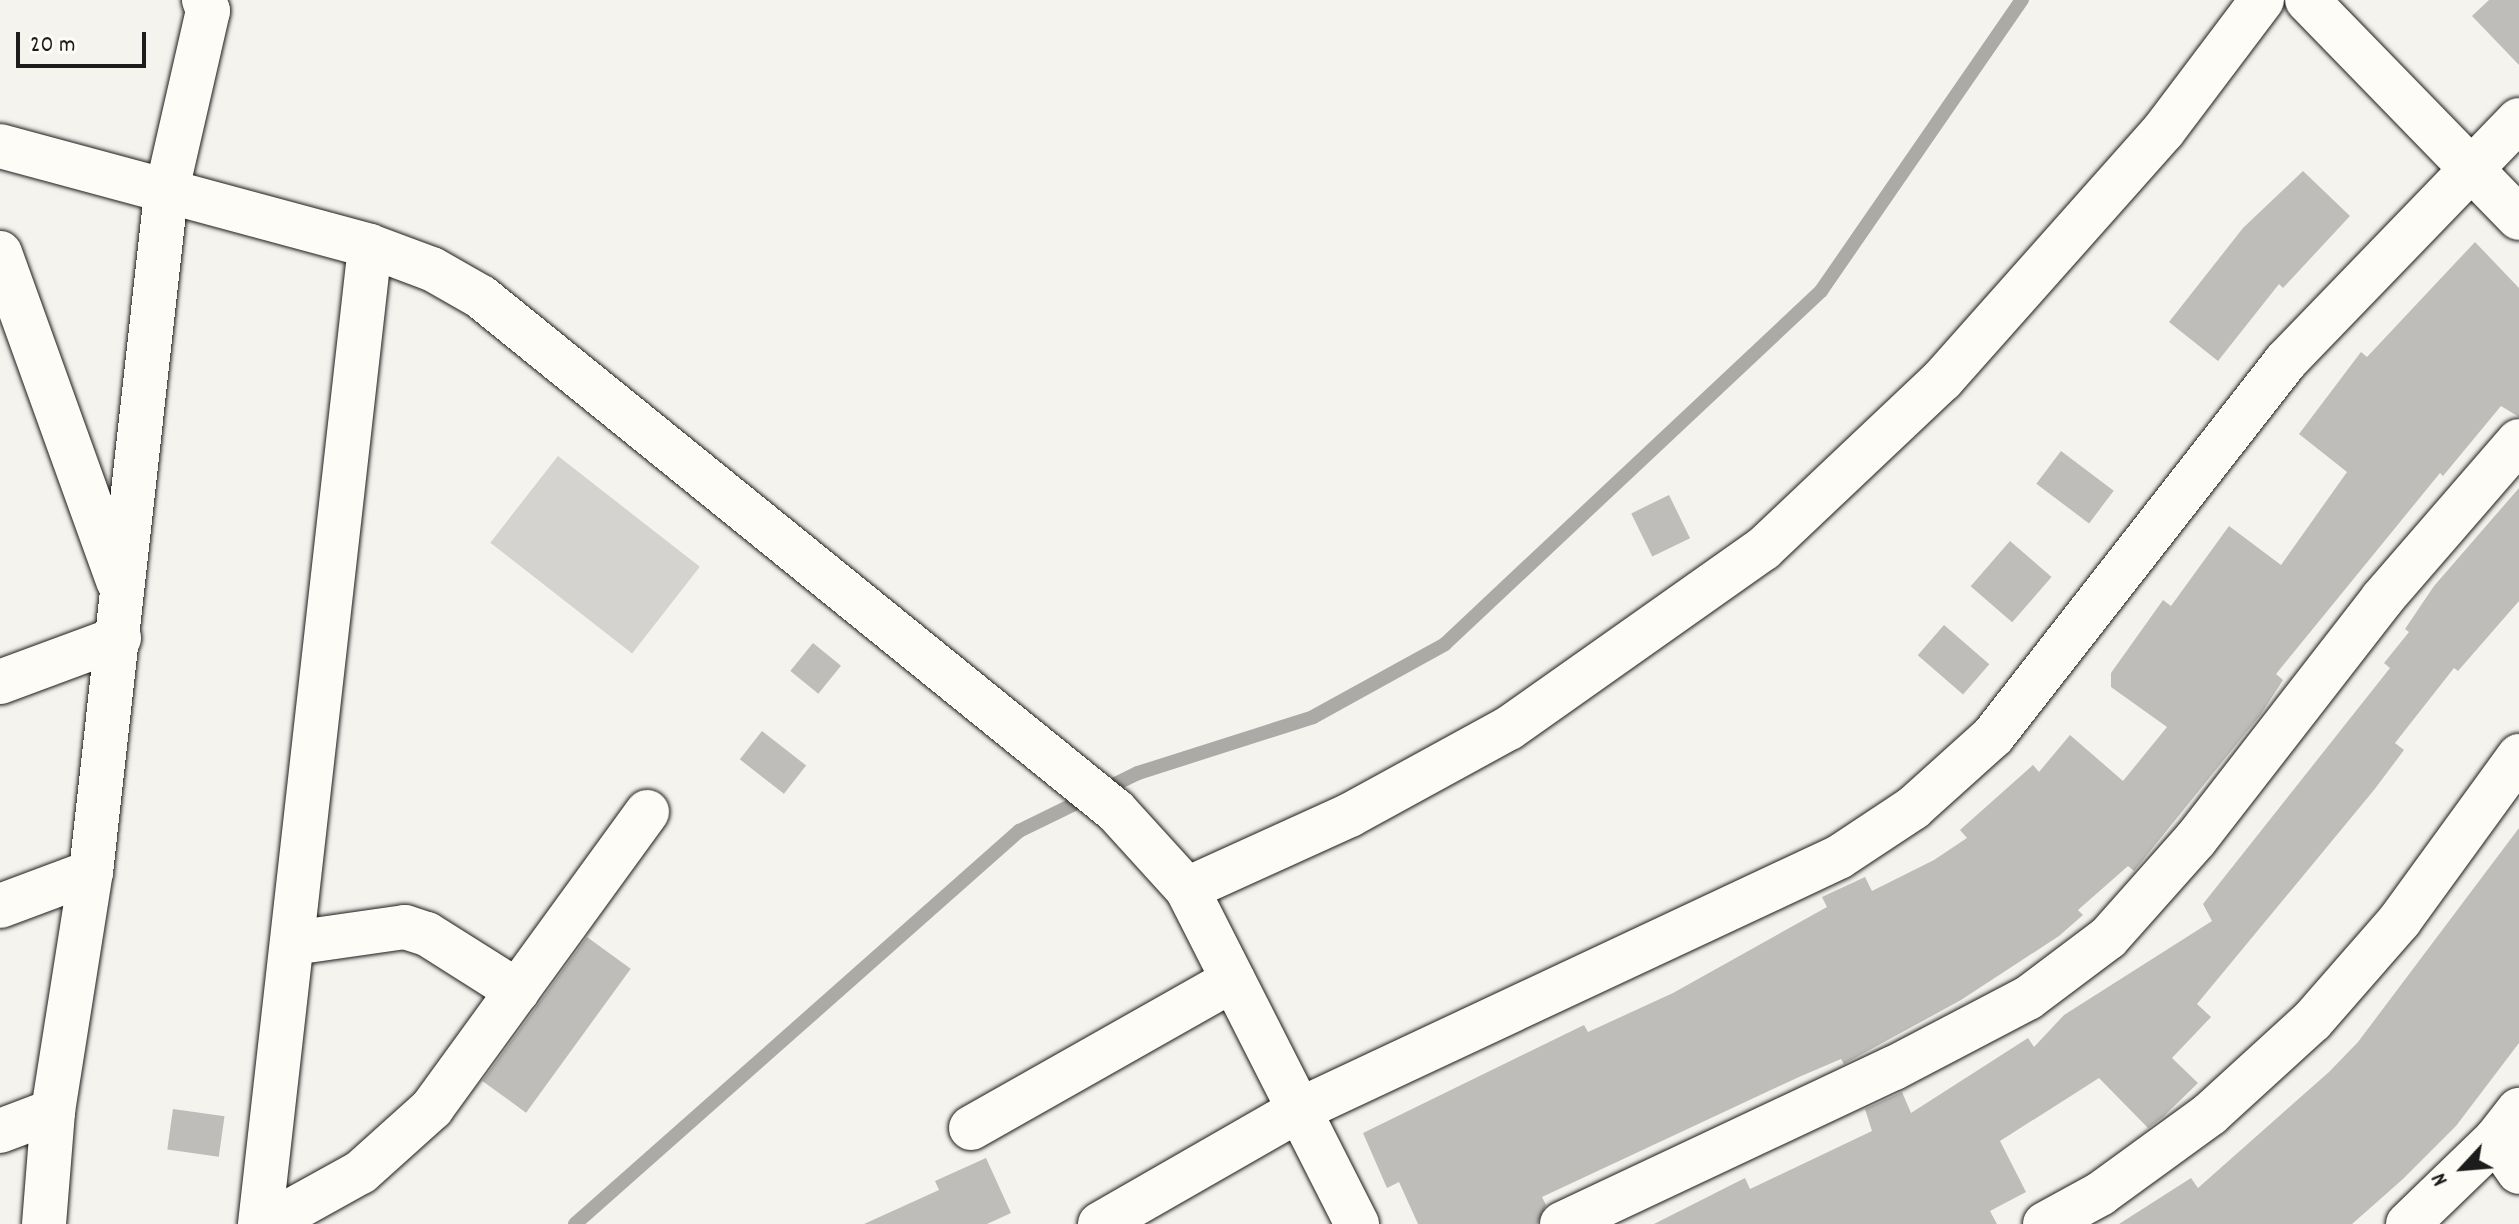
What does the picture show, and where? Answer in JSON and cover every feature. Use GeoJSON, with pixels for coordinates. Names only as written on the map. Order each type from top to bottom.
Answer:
{"type":"FeatureCollection","features":[{"type":"Feature","properties":{"kind":"street"},"geometry":{"type":"LineString","coordinates":[[44,1224],[53,1111],[91,872],[119,638],[121,591],[166,194],[208,11],[204,0]]}},
{"type":"Feature","properties":{"kind":"street"},"geometry":{"type":"LineString","coordinates":[[1187,889],[1350,815],[1509,728],[1763,549],[1942,380],[2164,130],[2262,0]]}},
{"type":"Feature","properties":{"kind":"street"},"geometry":{"type":"LineString","coordinates":[[2307,0],[2519,218]]}},
{"type":"Feature","properties":{"kind":"street"},"geometry":{"type":"LineString","coordinates":[[1100,1224],[1299,1110],[1839,857],[1913,808],[1993,736],[2286,361],[2519,120]]}},
{"type":"Feature","properties":{"kind":"street"},"geometry":{"type":"LineString","coordinates":[[0,146],[166,194],[370,246],[432,269],[481,297],[1116,811],[1187,889],[1357,1224]]}},
{"type":"Feature","properties":{"kind":"street"},"geometry":{"type":"LineString","coordinates":[[260,1224],[370,246]]}},
{"type":"Feature","properties":{"kind":"street"},"geometry":{"type":"LineString","coordinates":[[0,253],[121,591]]}},
{"type":"Feature","properties":{"kind":"street"},"geometry":{"type":"LineString","coordinates":[[1562,1224],[1894,1068],[2028,998],[2108,938],[2196,839],[2382,599],[2519,441]]}},
{"type":"Feature","properties":{"kind":"street"},"geometry":{"type":"LineString","coordinates":[[0,682],[119,638]]}},
{"type":"Feature","properties":{"kind":"street"},"geometry":{"type":"LineString","coordinates":[[2045,1224],[2100,1194],[2210,1114],[2312,1021],[2400,920],[2519,756]]}},
{"type":"Feature","properties":{"kind":"street"},"geometry":{"type":"LineString","coordinates":[[267,1224],[361,1172],[394,1147],[432,1108],[647,812]]}},
{"type":"Feature","properties":{"kind":"street"},"geometry":{"type":"LineString","coordinates":[[0,906],[91,872]]}},
{"type":"Feature","properties":{"kind":"street"},"geometry":{"type":"LineString","coordinates":[[293,943],[405,927],[427,934],[517,991]]}},
{"type":"Feature","properties":{"kind":"street"},"geometry":{"type":"LineString","coordinates":[[971,1128],[1233,980]]}},
{"type":"Feature","properties":{"kind":"street"},"geometry":{"type":"LineString","coordinates":[[0,1131],[53,1111]]}},
{"type":"Feature","properties":{"kind":"street"},"geometry":{"type":"LineString","coordinates":[[2408,1224],[2511,1140]]}},
{"type":"Feature","properties":{"kind":"shaded area"},"geometry":{"type":"Polygon","coordinates":[[[558,456],[700,567],[632,654],[490,543],[558,456]]]}},
{"type":"Feature","properties":{"kind":"building"},"geometry":{"type":"Polygon","coordinates":[[[2489,0],[2519,0],[2519,65],[2472,16],[2489,0]]]}},
{"type":"Feature","properties":{"kind":"building"},"geometry":{"type":"Polygon","coordinates":[[[2303,171],[2350,216],[2283,288],[2279,284],[2218,361],[2169,322],[2243,228],[2303,171]]]}},
{"type":"Feature","properties":{"kind":"building"},"geometry":{"type":"Polygon","coordinates":[[[2475,242],[2519,288],[2519,417],[2501,406],[2443,476],[2440,473],[2276,674],[2283,680],[2261,714],[2134,871],[2128,866],[2078,910],[2083,915],[2059,936],[1961,1000],[1844,1064],[1841,1059],[1799,1077],[1542,1197],[1546,1205],[1537,1224],[1418,1224],[1399,1182],[1387,1188],[1363,1133],[1584,1025],[1588,1032],[1673,993],[1827,907],[1822,897],[1865,877],[1872,891],[1934,860],[1967,838],[1960,830],[2033,765],[2039,772],[2070,735],[2123,781],[2167,727],[2111,687],[2111,673],[2163,600],[2171,606],[2229,526],[2281,565],[2347,472],[2299,434],[2361,352],[2367,357],[2475,242]]]}},
{"type":"Feature","properties":{"kind":"building"},"geometry":{"type":"Polygon","coordinates":[[[2061,451],[2114,491],[2089,523],[2036,484],[2061,451]]]}},
{"type":"Feature","properties":{"kind":"building"},"geometry":{"type":"Polygon","coordinates":[[[2519,488],[2519,601],[2458,671],[2454,668],[2395,743],[2404,750],[2374,790],[2197,1004],[2211,1017],[2172,1058],[2198,1083],[2163,1117],[2148,1128],[2099,1078],[2000,1141],[2026,1192],[1990,1211],[1997,1224],[1654,1224],[1745,1178],[1750,1189],[1872,1131],[1865,1109],[1902,1092],[1911,1113],[2028,1038],[2034,1047],[2064,1015],[2212,921],[2203,904],[2390,668],[2384,663],[2409,632],[2405,629],[2434,586],[2519,488]]]}},
{"type":"Feature","properties":{"kind":"building"},"geometry":{"type":"Polygon","coordinates":[[[1669,495],[1690,538],[1652,557],[1631,513],[1669,495]]]}},
{"type":"Feature","properties":{"kind":"building"},"geometry":{"type":"Polygon","coordinates":[[[2010,541],[2052,577],[2012,622],[1971,586],[2010,541]]]}},
{"type":"Feature","properties":{"kind":"building"},"geometry":{"type":"Polygon","coordinates":[[[1944,625],[1989,664],[1963,695],[1918,655],[1944,625]]]}},
{"type":"Feature","properties":{"kind":"building"},"geometry":{"type":"Polygon","coordinates":[[[813,643],[841,666],[818,694],[790,671],[813,643]]]}},
{"type":"Feature","properties":{"kind":"building"},"geometry":{"type":"Polygon","coordinates":[[[762,731],[806,765],[784,794],[740,759],[762,731]]]}},
{"type":"Feature","properties":{"kind":"building"},"geometry":{"type":"Polygon","coordinates":[[[2519,828],[2519,1043],[2456,1126],[2403,1179],[2352,1224],[2119,1224],[2191,1178],[2198,1188],[2329,1072],[2358,1042],[2519,828]]]}},
{"type":"Feature","properties":{"kind":"building"},"geometry":{"type":"Polygon","coordinates":[[[587,937],[631,969],[526,1113],[482,1081],[587,937]]]}},
{"type":"Feature","properties":{"kind":"building"},"geometry":{"type":"Polygon","coordinates":[[[173,1109],[224,1116],[219,1157],[167,1150],[173,1109]]]}},
{"type":"Feature","properties":{"kind":"building"},"geometry":{"type":"Polygon","coordinates":[[[986,1158],[1011,1213],[987,1224],[864,1224],[939,1190],[935,1181],[986,1158]]]}},
{"type":"Feature","properties":{"kind":"waterway"},"geometry":{"type":"LineString","coordinates":[[575,1224],[1019,831],[1138,773],[1313,717],[1445,644],[1821,291],[2022,0]]}}]}
